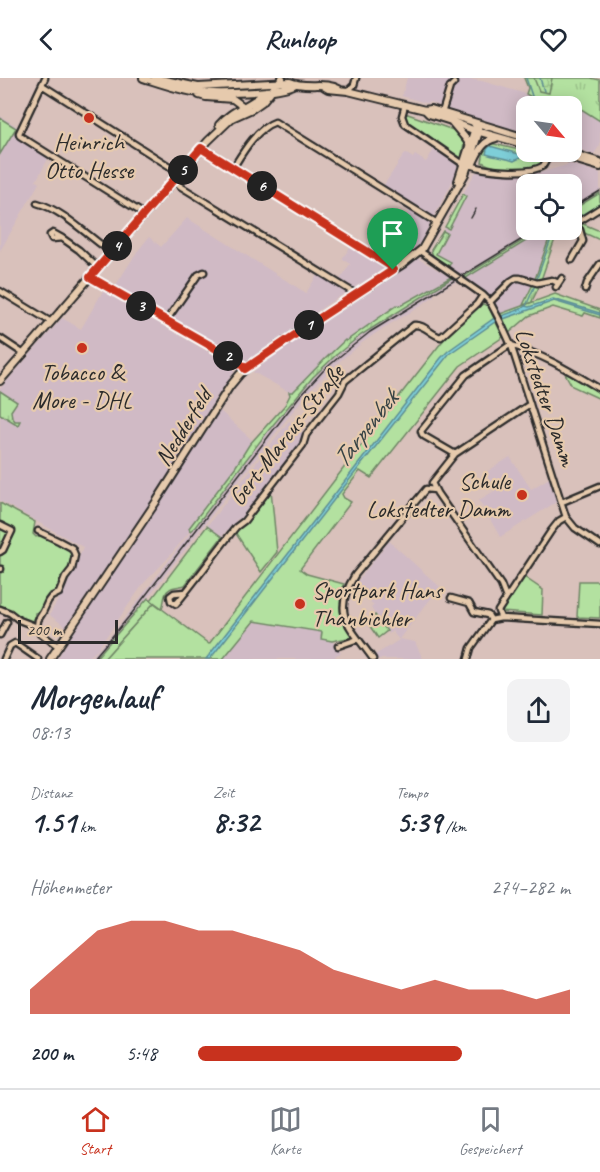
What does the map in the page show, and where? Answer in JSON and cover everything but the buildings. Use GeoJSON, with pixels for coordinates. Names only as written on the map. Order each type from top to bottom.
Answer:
{"type":"FeatureCollection","features":[{"type":"Feature","properties":{"kind":"main road"},"geometry":{"type":"LineString","coordinates":[[142,78],[195,89],[290,82],[329,85],[425,110],[431,109],[516,142]]}},
{"type":"Feature","properties":{"kind":"main road"},"geometry":{"type":"LineString","coordinates":[[155,78],[195,89],[206,97],[234,96],[275,84]]}},
{"type":"Feature","properties":{"kind":"main road"},"geometry":{"type":"LineString","coordinates":[[208,141],[228,116],[256,100],[275,84]]}},
{"type":"Feature","properties":{"kind":"main road"},"geometry":{"type":"LineString","coordinates":[[0,381],[201,148],[232,118],[262,102],[275,84]]}},
{"type":"Feature","properties":{"kind":"main road"},"geometry":{"type":"LineString","coordinates":[[228,116],[234,96],[243,85]]}},
{"type":"Feature","properties":{"kind":"main road"},"geometry":{"type":"LineString","coordinates":[[234,96],[244,107],[252,109]]}},
{"type":"Feature","properties":{"kind":"main road"},"geometry":{"type":"LineString","coordinates":[[425,110],[429,114],[451,121],[516,136]]}},
{"type":"Feature","properties":{"kind":"main road"},"geometry":{"type":"LineString","coordinates":[[451,121],[469,144]]}},
{"type":"Feature","properties":{"kind":"main road","name":"Nedderfeld"},"geometry":{"type":"LineString","coordinates":[[453,194],[469,162],[469,144],[477,127]]}},
{"type":"Feature","properties":{"kind":"main road","name":"Nedderfeld"},"geometry":{"type":"LineString","coordinates":[[50,659],[156,502],[230,386],[245,369],[393,270],[420,251],[427,243],[465,174],[473,152],[477,127]]}},
{"type":"Feature","properties":{"kind":"main road"},"geometry":{"type":"LineString","coordinates":[[469,162],[485,142],[499,137]]}},
{"type":"Feature","properties":{"kind":"main road"},"geometry":{"type":"LineString","coordinates":[[582,156],[600,162]]}},
{"type":"Feature","properties":{"kind":"main road"},"geometry":{"type":"LineString","coordinates":[[582,162],[600,167]]}},
{"type":"Feature","properties":{"kind":"street"},"geometry":{"type":"LineString","coordinates":[[45,78],[19,133],[20,136],[144,214]]}},
{"type":"Feature","properties":{"kind":"street"},"geometry":{"type":"LineString","coordinates":[[348,91],[354,85],[356,78]]}},
{"type":"Feature","properties":{"kind":"street"},"geometry":{"type":"LineString","coordinates":[[442,113],[450,87],[454,82]]}},
{"type":"Feature","properties":{"kind":"street"},"geometry":{"type":"LineString","coordinates":[[42,85],[180,173]]}},
{"type":"Feature","properties":{"kind":"street"},"geometry":{"type":"LineString","coordinates":[[405,105],[403,119],[405,124],[477,168],[511,171],[535,170],[543,166],[545,162]]}},
{"type":"Feature","properties":{"kind":"street"},"geometry":{"type":"LineString","coordinates":[[233,168],[252,139],[275,122],[437,223]]}},
{"type":"Feature","properties":{"kind":"street"},"geometry":{"type":"LineString","coordinates":[[201,148],[389,265],[393,270]]}},
{"type":"Feature","properties":{"kind":"street"},"geometry":{"type":"LineString","coordinates":[[174,180],[356,294]]}},
{"type":"Feature","properties":{"kind":"street"},"geometry":{"type":"LineString","coordinates":[[37,203],[45,205],[73,223],[111,252]]}},
{"type":"Feature","properties":{"kind":"street"},"geometry":{"type":"LineString","coordinates":[[572,260],[583,241],[580,230],[575,224],[600,208]]}},
{"type":"Feature","properties":{"kind":"street"},"geometry":{"type":"LineString","coordinates":[[62,238],[98,268]]}},
{"type":"Feature","properties":{"kind":"street","name":"Lokstedter Damm"},"geometry":{"type":"LineString","coordinates":[[420,251],[490,302],[511,345],[566,518]]}},
{"type":"Feature","properties":{"kind":"street"},"geometry":{"type":"LineString","coordinates":[[585,290],[599,267]]}},
{"type":"Feature","properties":{"kind":"street"},"geometry":{"type":"LineString","coordinates":[[166,321],[198,276],[204,272]]}},
{"type":"Feature","properties":{"kind":"street"},"geometry":{"type":"LineString","coordinates":[[90,277],[234,359],[245,369]]}},
{"type":"Feature","properties":{"kind":"street"},"geometry":{"type":"LineString","coordinates":[[490,302],[516,278],[535,283],[552,280],[557,285],[562,278]]}},
{"type":"Feature","properties":{"kind":"street"},"geometry":{"type":"LineString","coordinates":[[0,291],[51,322]]}},
{"type":"Feature","properties":{"kind":"street","name":"Gert-Marcus-Straße"},"geometry":{"type":"LineString","coordinates":[[186,592],[236,526],[244,521],[303,445],[306,435],[339,393],[345,381],[414,326],[420,325],[441,337],[477,304],[483,295]]}},
{"type":"Feature","properties":{"kind":"street"},"geometry":{"type":"LineString","coordinates":[[0,338],[24,354]]}},
{"type":"Feature","properties":{"kind":"street"},"geometry":{"type":"LineString","coordinates":[[455,454],[424,436],[422,431],[466,375],[511,345],[547,359],[600,389]]}},
{"type":"Feature","properties":{"kind":"street"},"geometry":{"type":"LineString","coordinates":[[506,598],[501,585],[436,491],[433,480],[455,454],[530,404]]}},
{"type":"Feature","properties":{"kind":"street"},"geometry":{"type":"LineString","coordinates":[[562,502],[600,486]]}},
{"type":"Feature","properties":{"kind":"street"},"geometry":{"type":"LineString","coordinates":[[373,659],[347,624],[343,612],[347,588],[355,575],[426,489],[436,491]]}},
{"type":"Feature","properties":{"kind":"street"},"geometry":{"type":"LineString","coordinates":[[468,659],[471,648],[497,618],[498,611],[506,598],[559,521],[566,518],[575,528],[600,545]]}},
{"type":"Feature","properties":{"kind":"street"},"geometry":{"type":"LineString","coordinates":[[0,525],[12,531],[0,552]]}},
{"type":"Feature","properties":{"kind":"street"},"geometry":{"type":"LineString","coordinates":[[38,531],[72,548],[75,555],[72,570],[58,592],[48,601],[38,620],[37,627],[40,633],[59,647]]}},
{"type":"Feature","properties":{"kind":"street"},"geometry":{"type":"LineString","coordinates":[[501,585],[512,590]]}},
{"type":"Feature","properties":{"kind":"street"},"geometry":{"type":"LineString","coordinates":[[451,598],[469,603],[476,613],[497,618],[600,624]]}},
{"type":"Feature","properties":{"kind":"street"},"geometry":{"type":"LineString","coordinates":[[0,609],[37,627]]}},
{"type":"Feature","properties":{"kind":"street"},"geometry":{"type":"LineString","coordinates":[[0,635],[7,622]]}},
{"type":"Feature","properties":{"kind":"street"},"geometry":{"type":"LineString","coordinates":[[338,646],[358,639]]}},
{"type":"Feature","properties":{"kind":"street"},"geometry":{"type":"LineString","coordinates":[[4,659],[10,646],[15,643],[38,659]]}},
{"type":"Feature","properties":{"kind":"shaded area"},"geometry":{"type":"Polygon","coordinates":[[[407,78],[461,78],[482,81],[529,96],[516,96],[516,130],[430,102],[426,103],[402,96],[407,78]]]}},
{"type":"Feature","properties":{"kind":"shaded area"},"geometry":{"type":"Polygon","coordinates":[[[582,109],[600,121],[600,145],[594,154],[582,150],[582,109]]]}},
{"type":"Feature","properties":{"kind":"shaded area"},"geometry":{"type":"Polygon","coordinates":[[[0,116],[18,127],[15,137],[49,157],[36,181],[39,183],[0,251],[0,116]]]}},
{"type":"Feature","properties":{"kind":"shaded area"},"geometry":{"type":"Polygon","coordinates":[[[435,148],[456,163],[459,169],[420,243],[410,254],[326,305],[253,361],[238,360],[114,288],[149,237],[161,247],[187,218],[306,293],[321,269],[340,280],[350,264],[342,259],[351,246],[365,254],[382,225],[396,233],[409,211],[380,191],[405,153],[413,158],[415,155],[426,162],[435,148]]]}},
{"type":"Feature","properties":{"kind":"shaded area"},"geometry":{"type":"Polygon","coordinates":[[[570,164],[600,173],[600,193],[582,204],[582,174],[516,174],[516,240],[524,240],[463,277],[433,256],[431,250],[475,173],[478,171],[510,174],[539,173],[570,164]]]}},
{"type":"Feature","properties":{"kind":"shaded area"},"geometry":{"type":"Polygon","coordinates":[[[528,240],[548,240],[523,305],[500,314],[487,293],[466,278],[528,240]]]}},
{"type":"Feature","properties":{"kind":"shaded area"},"geometry":{"type":"Polygon","coordinates":[[[417,258],[457,281],[363,342],[308,392],[142,605],[102,653],[96,659],[90,659],[115,631],[268,431],[313,377],[361,335],[430,291],[400,306],[397,305],[345,341],[292,392],[253,372],[299,335],[417,258]]]}},
{"type":"Feature","properties":{"kind":"shaded area"},"geometry":{"type":"Polygon","coordinates":[[[103,291],[233,366],[234,372],[152,500],[66,627],[50,614],[72,575],[83,547],[0,501],[0,389],[62,318],[81,329],[103,291]]]}},
{"type":"Feature","properties":{"kind":"shaded area"},"geometry":{"type":"Polygon","coordinates":[[[219,410],[253,441],[250,446],[189,527],[190,531],[144,583],[96,651],[87,659],[57,659],[148,521],[219,410]]]}},
{"type":"Feature","properties":{"kind":"shaded area"},"geometry":{"type":"Polygon","coordinates":[[[289,421],[304,434],[301,442],[248,511],[236,520],[236,523],[222,537],[207,526],[289,421]]]}},
{"type":"Feature","properties":{"kind":"shaded area","name":"Schule Lokstedter Damm"},"geometry":{"type":"Polygon","coordinates":[[[510,457],[531,489],[551,477],[558,501],[500,537],[479,500],[496,490],[485,473],[510,457]]]}},
{"type":"Feature","properties":{"kind":"shaded area"},"geometry":{"type":"Polygon","coordinates":[[[389,541],[440,587],[399,639],[415,642],[423,659],[377,659],[375,655],[399,640],[392,631],[389,634],[371,608],[374,605],[353,587],[389,541]]]}},
{"type":"Feature","properties":{"kind":"shaded area"},"geometry":{"type":"Polygon","coordinates":[[[253,621],[322,632],[321,639],[332,641],[341,653],[336,655],[335,659],[223,659],[253,621]]]}},
{"type":"Feature","properties":{"kind":"green space"},"geometry":{"type":"Polygon","coordinates":[[[524,78],[600,80],[600,121],[582,109],[582,96],[529,96],[526,94],[528,88],[524,78]]]}},
{"type":"Feature","properties":{"kind":"green space"},"geometry":{"type":"Polygon","coordinates":[[[534,78],[552,78],[549,93],[539,91],[534,78]]]}},
{"type":"Feature","properties":{"kind":"green space"},"geometry":{"type":"Polygon","coordinates":[[[405,113],[453,130],[464,144],[461,159],[409,124],[405,119],[405,113]]]}},
{"type":"Feature","properties":{"kind":"green space"},"geometry":{"type":"Polygon","coordinates":[[[0,118],[16,128],[0,154],[0,118]]]}},
{"type":"Feature","properties":{"kind":"green space"},"geometry":{"type":"Polygon","coordinates":[[[489,144],[494,144],[516,149],[516,162],[543,162],[534,167],[495,167],[482,162],[484,151],[489,144]]]}},
{"type":"Feature","properties":{"kind":"green space"},"geometry":{"type":"Polygon","coordinates":[[[600,193],[600,207],[582,219],[582,204],[600,193]]]}},
{"type":"Feature","properties":{"kind":"green space"},"geometry":{"type":"Polygon","coordinates":[[[463,194],[466,196],[449,229],[445,227],[463,194]]]}},
{"type":"Feature","properties":{"kind":"green space"},"geometry":{"type":"Polygon","coordinates":[[[582,223],[600,231],[600,240],[582,232],[582,223]]]}},
{"type":"Feature","properties":{"kind":"green space"},"geometry":{"type":"Polygon","coordinates":[[[443,231],[447,233],[436,254],[451,262],[449,266],[433,256],[431,250],[443,231]]]}},
{"type":"Feature","properties":{"kind":"green space"},"geometry":{"type":"Polygon","coordinates":[[[524,240],[528,240],[466,278],[463,277],[524,240]]]}},
{"type":"Feature","properties":{"kind":"green space"},"geometry":{"type":"Polygon","coordinates":[[[549,240],[555,240],[533,302],[523,305],[534,282],[549,240]]]}},
{"type":"Feature","properties":{"kind":"green space"},"geometry":{"type":"Polygon","coordinates":[[[451,277],[361,335],[313,377],[190,531],[189,528],[249,445],[285,405],[290,395],[289,392],[293,392],[345,340],[397,305],[400,306],[451,277]]]}},
{"type":"Feature","properties":{"kind":"green space"},"geometry":{"type":"Polygon","coordinates":[[[555,294],[600,310],[600,318],[585,313],[583,316],[553,307],[529,316],[509,333],[500,314],[555,294]]]}},
{"type":"Feature","properties":{"kind":"green space"},"geometry":{"type":"Polygon","coordinates":[[[483,304],[488,306],[503,337],[460,366],[371,478],[360,471],[342,494],[351,502],[300,569],[307,574],[344,584],[340,600],[342,618],[353,637],[332,641],[321,639],[322,632],[254,621],[223,659],[104,659],[154,603],[209,644],[441,343],[453,329],[483,304]]]}},
{"type":"Feature","properties":{"kind":"green space"},"geometry":{"type":"Polygon","coordinates":[[[562,368],[600,391],[600,399],[572,386],[562,368]]]}},
{"type":"Feature","properties":{"kind":"green space"},"geometry":{"type":"Polygon","coordinates":[[[0,391],[17,402],[11,411],[15,421],[20,421],[18,425],[0,414],[0,391]]]}},
{"type":"Feature","properties":{"kind":"green space"},"geometry":{"type":"Polygon","coordinates":[[[271,489],[277,552],[261,572],[235,532],[245,523],[271,489]]]}},
{"type":"Feature","properties":{"kind":"green space"},"geometry":{"type":"Polygon","coordinates":[[[0,503],[35,522],[33,534],[36,537],[43,535],[66,547],[73,556],[71,568],[58,591],[50,596],[42,612],[35,613],[34,623],[0,608],[0,503]]]}},
{"type":"Feature","properties":{"kind":"green space"},"geometry":{"type":"Polygon","coordinates":[[[207,526],[222,537],[185,585],[173,587],[168,591],[162,608],[151,600],[207,526]]]}},
{"type":"Feature","properties":{"kind":"green space"},"geometry":{"type":"Polygon","coordinates":[[[524,577],[543,590],[542,615],[500,612],[524,577]]]}},
{"type":"Feature","properties":{"kind":"green space"},"geometry":{"type":"Polygon","coordinates":[[[579,581],[600,581],[600,618],[577,617],[579,581]]]}},
{"type":"Feature","properties":{"kind":"green space"},"geometry":{"type":"Polygon","coordinates":[[[148,598],[154,603],[104,659],[95,659],[148,598]]]}},
{"type":"Feature","properties":{"kind":"green space"},"geometry":{"type":"Polygon","coordinates":[[[375,615],[387,631],[378,638],[367,622],[375,615]]]}},
{"type":"Feature","properties":{"kind":"water"},"geometry":{"type":"Polygon","coordinates":[[[490,146],[516,153],[516,160],[486,154],[490,146]]]}},
{"type":"Feature","properties":{"kind":"water"},"geometry":{"type":"Polygon","coordinates":[[[553,299],[600,313],[600,315],[554,301],[495,322],[449,354],[210,659],[206,659],[441,358],[493,319],[525,306],[529,307],[553,299]]]}},
{"type":"Feature","properties":{"kind":"waterway"},"geometry":{"type":"LineString","coordinates":[[526,78],[532,96]]}},
{"type":"Feature","properties":{"kind":"waterway"},"geometry":{"type":"LineString","coordinates":[[540,78],[544,91]]}},
{"type":"Feature","properties":{"kind":"waterway"},"geometry":{"type":"LineString","coordinates":[[582,215],[600,204]]}},
{"type":"Feature","properties":{"kind":"waterway"},"geometry":{"type":"LineString","coordinates":[[536,281],[551,240]]}},
{"type":"Feature","properties":{"kind":"waterway"},"geometry":{"type":"LineString","coordinates":[[526,306],[535,285]]}},
{"type":"Feature","properties":{"kind":"tram line"},"geometry":{"type":"LineString","coordinates":[[471,218],[476,209]]}},
{"type":"Feature","properties":{"kind":"railway"},"geometry":{"type":"LineString","coordinates":[[582,202],[600,191]]}},
{"type":"Feature","properties":{"kind":"railway"},"geometry":{"type":"LineString","coordinates":[[93,659],[132,613],[299,397],[323,371],[370,332],[521,240]]}},
{"type":"Feature","properties":{"kind":"place","name":"Heinrich Otto Hesse"},"geometry":{"type":"Point","coordinates":[89,118]}},
{"type":"Feature","properties":{"kind":"place","name":"Tobacco & More - DHL"},"geometry":{"type":"Point","coordinates":[82,348]}},
{"type":"Feature","properties":{"kind":"place","name":"Schule Lokstedter Damm"},"geometry":{"type":"Point","coordinates":[522,495]}},
{"type":"Feature","properties":{"kind":"place","name":"Sportpark Hans Thanbichler"},"geometry":{"type":"Point","coordinates":[300,604]}},
{"type":"Feature","properties":{"kind":"route"},"geometry":{"type":"LineString","coordinates":[[201,148],[389,265],[393,270],[245,369],[234,359],[90,277],[201,148]]}},
{"type":"Feature","properties":{"kind":"water label","name":"Tarpenbek"},"geometry":{"type":"Point","coordinates":[365,429]}}]}
